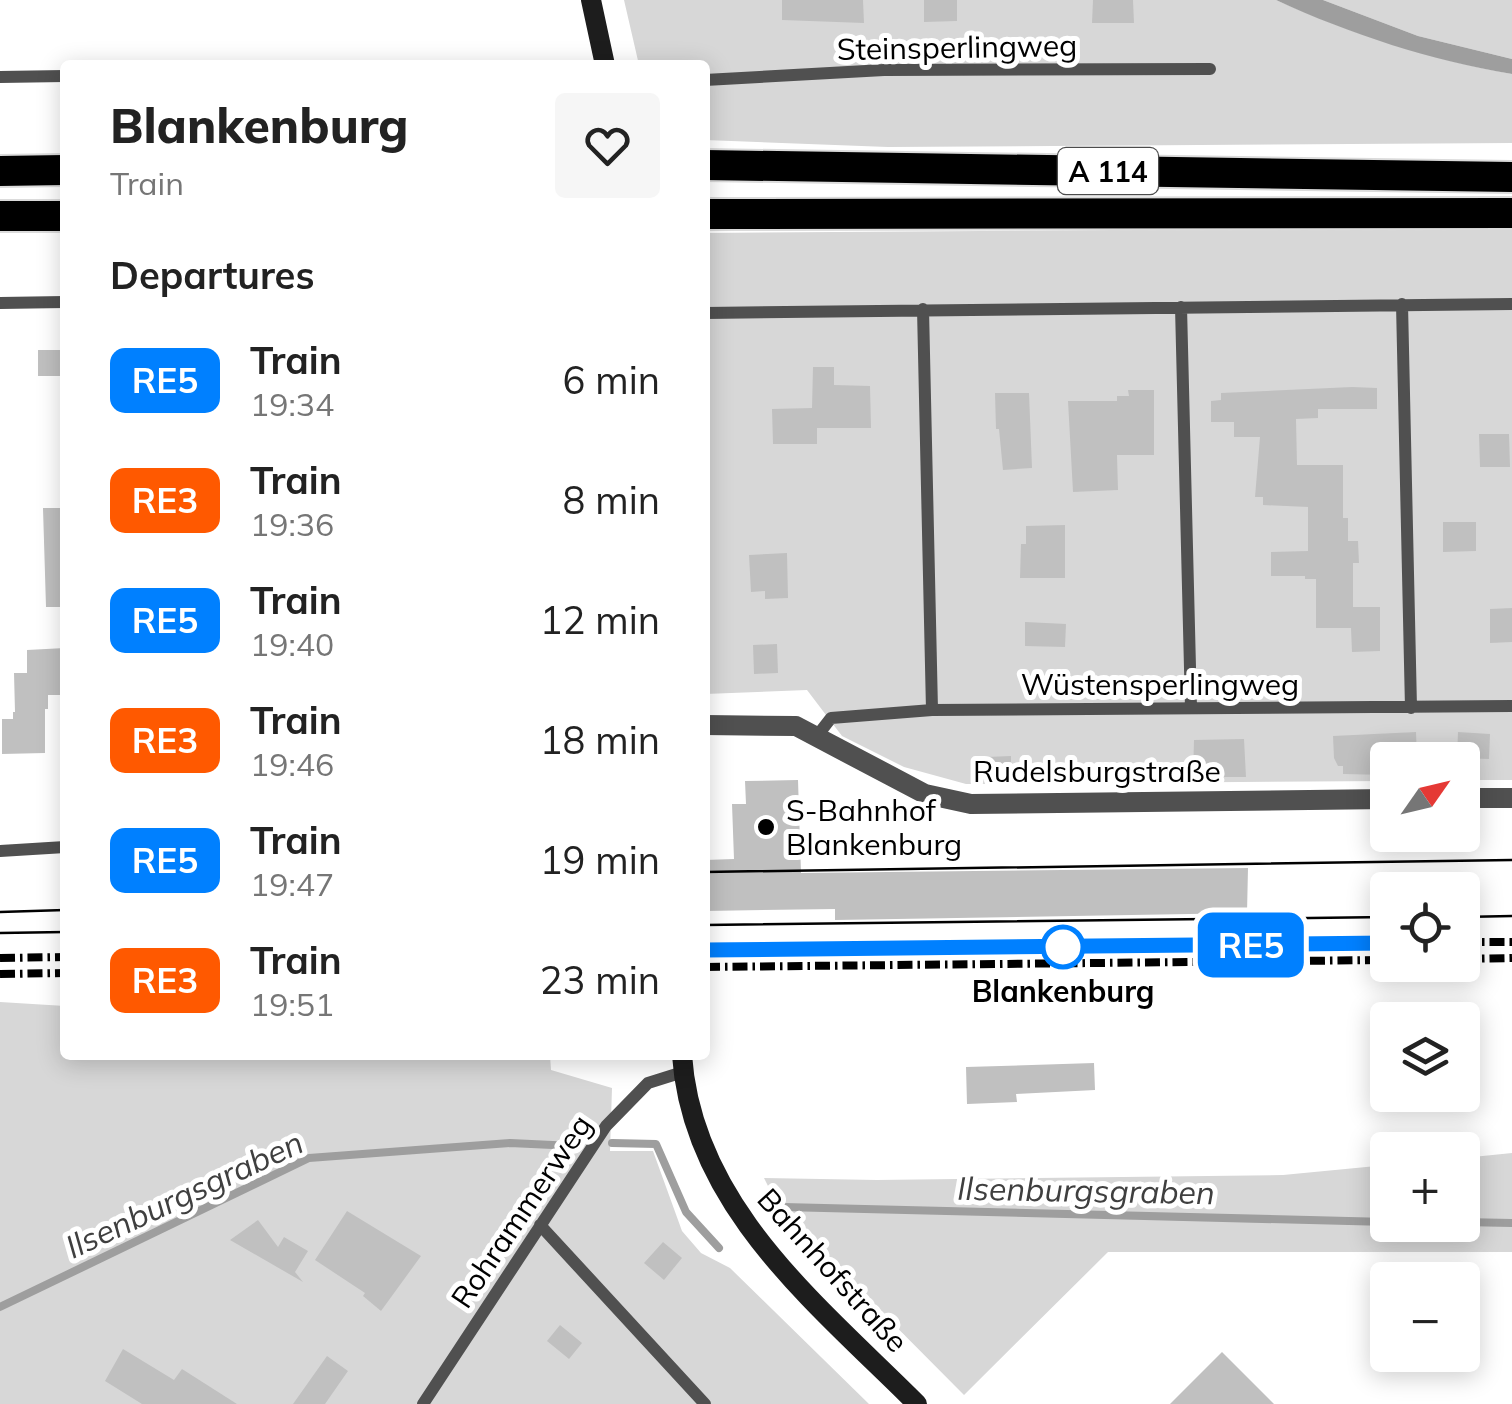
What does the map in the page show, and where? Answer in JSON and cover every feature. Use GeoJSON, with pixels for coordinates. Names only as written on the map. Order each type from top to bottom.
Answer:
{"type":"FeatureCollection","features":[{"type":"Feature","properties":{"kind":"highway","name":"A 114"},"geometry":{"type":"LineString","coordinates":[[710,165],[1512,177]]}},
{"type":"Feature","properties":{"kind":"highway"},"geometry":{"type":"LineString","coordinates":[[0,170],[60,170]]}},
{"type":"Feature","properties":{"kind":"highway","name":"A 114"},"geometry":{"type":"LineString","coordinates":[[710,214],[1512,213]]}},
{"type":"Feature","properties":{"kind":"highway"},"geometry":{"type":"LineString","coordinates":[[0,216],[60,216]]}},
{"type":"Feature","properties":{"kind":"main road"},"geometry":{"type":"LineString","coordinates":[[592,0],[604,60]]}},
{"type":"Feature","properties":{"kind":"main road","name":"Bahnhofstraße"},"geometry":{"type":"LineString","coordinates":[[682,1063],[691,1118],[726,1195],[747,1226],[802,1288],[917,1404]]}},
{"type":"Feature","properties":{"kind":"street","name":"Rudelsburgstraße"},"geometry":{"type":"LineString","coordinates":[[710,725],[796,726],[925,794],[970,804],[1370,799]]}},
{"type":"Feature","properties":{"kind":"street"},"geometry":{"type":"LineString","coordinates":[[1480,798],[1512,798]]}},
{"type":"Feature","properties":{"kind":"lane","name":"Steinsperlingweg"},"geometry":{"type":"LineString","coordinates":[[710,80],[884,70],[1210,69]]}},
{"type":"Feature","properties":{"kind":"lane"},"geometry":{"type":"LineString","coordinates":[[0,77],[60,76]]}},
{"type":"Feature","properties":{"kind":"lane"},"geometry":{"type":"LineString","coordinates":[[0,304],[60,302]]}},
{"type":"Feature","properties":{"kind":"lane"},"geometry":{"type":"LineString","coordinates":[[1402,304],[1411,708]]}},
{"type":"Feature","properties":{"kind":"lane"},"geometry":{"type":"LineString","coordinates":[[710,313],[1512,304]]}},
{"type":"Feature","properties":{"kind":"lane"},"geometry":{"type":"LineString","coordinates":[[1181,307],[1192,708]]}},
{"type":"Feature","properties":{"kind":"lane"},"geometry":{"type":"LineString","coordinates":[[923,308],[932,710]]}},
{"type":"Feature","properties":{"kind":"lane","name":"Wüstensperlingweg"},"geometry":{"type":"LineString","coordinates":[[816,736],[831,718],[932,710],[1512,706]]}},
{"type":"Feature","properties":{"kind":"lane"},"geometry":{"type":"LineString","coordinates":[[0,850],[60,848]]}},
{"type":"Feature","properties":{"kind":"lane","name":"Rohrammerweg"},"geometry":{"type":"LineString","coordinates":[[423,1404],[606,1126],[648,1083],[682,1063]]}},
{"type":"Feature","properties":{"kind":"lane"},"geometry":{"type":"LineString","coordinates":[[540,1226],[705,1404]]}},
{"type":"Feature","properties":{"kind":"shaded area"},"geometry":{"type":"Polygon","coordinates":[[[624,0],[1276,0],[1392,44],[1512,74],[1512,143],[888,147],[710,140],[710,60],[638,60],[624,0]]]}},
{"type":"Feature","properties":{"kind":"shaded area"},"geometry":{"type":"Polygon","coordinates":[[[1276,0],[1323,0],[1418,36],[1512,59],[1512,74],[1392,45],[1276,0]]]}},
{"type":"Feature","properties":{"kind":"shaded area"},"geometry":{"type":"Polygon","coordinates":[[[1323,0],[1512,0],[1512,59],[1418,36],[1323,0]]]}},
{"type":"Feature","properties":{"kind":"shaded area"},"geometry":{"type":"Polygon","coordinates":[[[1512,227],[1512,780],[1480,780],[1480,742],[1370,742],[1370,781],[966,784],[904,767],[842,736],[807,690],[710,694],[710,233],[1512,227]]]}},
{"type":"Feature","properties":{"kind":"shaded area"},"geometry":{"type":"Polygon","coordinates":[[[0,1002],[60,1006],[60,1060],[550,1060],[551,1070],[612,1088],[610,1151],[653,1151],[682,1231],[701,1253],[730,1268],[869,1404],[0,1404],[0,1002]]]}},
{"type":"Feature","properties":{"kind":"shaded area"},"geometry":{"type":"Polygon","coordinates":[[[1512,1153],[1512,1252],[1108,1252],[964,1395],[801,1231],[774,1198],[764,1178],[1283,1175],[1370,1167],[1370,1242],[1480,1242],[1480,1156],[1512,1153]]]}},
{"type":"Feature","properties":{"kind":"building"},"geometry":{"type":"Polygon","coordinates":[[[782,0],[863,0],[864,23],[782,20],[782,0]]]}},
{"type":"Feature","properties":{"kind":"building"},"geometry":{"type":"Polygon","coordinates":[[[924,0],[957,0],[957,21],[924,22],[924,0]]]}},
{"type":"Feature","properties":{"kind":"building"},"geometry":{"type":"Polygon","coordinates":[[[1093,0],[1133,0],[1134,23],[1092,23],[1093,0]]]}},
{"type":"Feature","properties":{"kind":"building"},"geometry":{"type":"Polygon","coordinates":[[[38,350],[60,350],[60,376],[38,376],[38,350]]]}},
{"type":"Feature","properties":{"kind":"building"},"geometry":{"type":"Polygon","coordinates":[[[813,367],[834,367],[834,385],[870,386],[871,428],[817,428],[817,444],[773,444],[772,409],[812,408],[813,367]]]}},
{"type":"Feature","properties":{"kind":"building"},"geometry":{"type":"Polygon","coordinates":[[[1377,388],[1377,409],[1318,409],[1318,418],[1296,419],[1297,465],[1343,465],[1343,518],[1348,518],[1348,541],[1358,541],[1359,563],[1353,563],[1353,607],[1380,607],[1380,651],[1352,652],[1351,628],[1316,628],[1316,579],[1271,576],[1271,552],[1308,551],[1308,507],[1263,505],[1263,497],[1255,497],[1260,437],[1234,437],[1234,422],[1211,422],[1211,401],[1221,400],[1221,393],[1377,388]]]}},
{"type":"Feature","properties":{"kind":"building"},"geometry":{"type":"Polygon","coordinates":[[[1128,390],[1154,390],[1154,455],[1117,455],[1118,490],[1073,492],[1068,401],[1117,401],[1117,396],[1129,396],[1128,390]]]}},
{"type":"Feature","properties":{"kind":"building"},"geometry":{"type":"Polygon","coordinates":[[[995,393],[1029,393],[1032,468],[1003,470],[995,393]]]}},
{"type":"Feature","properties":{"kind":"building"},"geometry":{"type":"Polygon","coordinates":[[[1479,434],[1509,434],[1510,467],[1480,467],[1479,434]]]}},
{"type":"Feature","properties":{"kind":"building"},"geometry":{"type":"Polygon","coordinates":[[[43,508],[60,508],[60,607],[46,607],[43,508]]]}},
{"type":"Feature","properties":{"kind":"building"},"geometry":{"type":"Polygon","coordinates":[[[1443,522],[1476,522],[1476,551],[1443,552],[1443,522]]]}},
{"type":"Feature","properties":{"kind":"building"},"geometry":{"type":"Polygon","coordinates":[[[1065,525],[1065,578],[1020,578],[1026,526],[1065,525]]]}},
{"type":"Feature","properties":{"kind":"building"},"geometry":{"type":"Polygon","coordinates":[[[787,553],[788,598],[765,599],[765,591],[751,592],[749,555],[787,553]]]}},
{"type":"Feature","properties":{"kind":"building"},"geometry":{"type":"Polygon","coordinates":[[[1512,608],[1512,642],[1490,643],[1490,609],[1512,608]]]}},
{"type":"Feature","properties":{"kind":"building"},"geometry":{"type":"Polygon","coordinates":[[[1025,622],[1066,624],[1065,647],[1025,646],[1025,622]]]}},
{"type":"Feature","properties":{"kind":"building"},"geometry":{"type":"Polygon","coordinates":[[[777,644],[778,673],[754,674],[753,645],[777,644]]]}},
{"type":"Feature","properties":{"kind":"building"},"geometry":{"type":"Polygon","coordinates":[[[60,648],[60,695],[48,695],[45,753],[2,754],[2,719],[13,719],[14,673],[27,673],[27,650],[60,648]]]}},
{"type":"Feature","properties":{"kind":"building"},"geometry":{"type":"Polygon","coordinates":[[[1416,732],[1416,742],[1370,742],[1370,775],[1343,774],[1343,766],[1338,766],[1334,758],[1333,736],[1416,732]]]}},
{"type":"Feature","properties":{"kind":"building"},"geometry":{"type":"Polygon","coordinates":[[[1458,732],[1490,734],[1489,759],[1480,759],[1480,742],[1458,742],[1458,732]]]}},
{"type":"Feature","properties":{"kind":"building"},"geometry":{"type":"Polygon","coordinates":[[[1244,739],[1246,777],[1193,777],[1194,740],[1244,739]]]}},
{"type":"Feature","properties":{"kind":"building"},"geometry":{"type":"Polygon","coordinates":[[[1011,756],[1011,778],[987,778],[987,757],[1011,756]]]}},
{"type":"Feature","properties":{"kind":"building"},"geometry":{"type":"Polygon","coordinates":[[[798,780],[801,873],[1248,868],[1247,913],[835,920],[835,909],[710,911],[710,860],[734,859],[732,804],[746,804],[745,781],[798,780]]]}},
{"type":"Feature","properties":{"kind":"building"},"geometry":{"type":"Polygon","coordinates":[[[1094,1063],[1095,1090],[1016,1094],[1017,1102],[967,1104],[966,1067],[1094,1063]]]}},
{"type":"Feature","properties":{"kind":"building"},"geometry":{"type":"Polygon","coordinates":[[[347,1211],[421,1256],[381,1311],[363,1296],[365,1293],[315,1260],[347,1211]]]}},
{"type":"Feature","properties":{"kind":"building"},"geometry":{"type":"Polygon","coordinates":[[[258,1220],[278,1247],[284,1237],[308,1251],[295,1272],[303,1282],[230,1240],[258,1220]]]}},
{"type":"Feature","properties":{"kind":"building"},"geometry":{"type":"Polygon","coordinates":[[[663,1242],[682,1258],[664,1280],[644,1263],[663,1242]]]}},
{"type":"Feature","properties":{"kind":"building"},"geometry":{"type":"Polygon","coordinates":[[[560,1325],[582,1343],[569,1359],[547,1341],[560,1325]]]}},
{"type":"Feature","properties":{"kind":"building"},"geometry":{"type":"Polygon","coordinates":[[[123,1349],[174,1380],[182,1369],[237,1404],[142,1404],[105,1381],[123,1349]]]}},
{"type":"Feature","properties":{"kind":"building"},"geometry":{"type":"Polygon","coordinates":[[[1222,1352],[1274,1404],[1170,1404],[1222,1352]]]}},
{"type":"Feature","properties":{"kind":"building"},"geometry":{"type":"Polygon","coordinates":[[[327,1356],[348,1371],[325,1404],[293,1404],[327,1356]]]}},
{"type":"Feature","properties":{"kind":"waterway","name":"Ilsenburgsgraben"},"geometry":{"type":"LineString","coordinates":[[0,1307],[309,1158],[510,1143],[574,1146]]}},
{"type":"Feature","properties":{"kind":"waterway","name":"Ilsenburgsgraben"},"geometry":{"type":"LineString","coordinates":[[612,1143],[656,1144],[686,1212],[719,1248]]}},
{"type":"Feature","properties":{"kind":"waterway","name":"Ilsenburgsgraben"},"geometry":{"type":"LineString","coordinates":[[783,1207],[1370,1222]]}},
{"type":"Feature","properties":{"kind":"waterway","name":"Ilsenburgsgraben"},"geometry":{"type":"LineString","coordinates":[[1480,1222],[1512,1223]]}},
{"type":"Feature","properties":{"kind":"tram line"},"geometry":{"type":"LineString","coordinates":[[710,872],[1512,860]]}},
{"type":"Feature","properties":{"kind":"tram line"},"geometry":{"type":"LineString","coordinates":[[0,912],[60,910]]}},
{"type":"Feature","properties":{"kind":"tram line"},"geometry":{"type":"LineString","coordinates":[[1480,917],[1512,916]]}},
{"type":"Feature","properties":{"kind":"tram line"},"geometry":{"type":"LineString","coordinates":[[710,925],[1370,917]]}},
{"type":"Feature","properties":{"kind":"tram line"},"geometry":{"type":"LineString","coordinates":[[0,933],[60,932]]}},
{"type":"Feature","properties":{"kind":"railway"},"geometry":{"type":"LineString","coordinates":[[1480,942],[1512,942]]}},
{"type":"Feature","properties":{"kind":"railway"},"geometry":{"type":"LineString","coordinates":[[710,950],[1370,943]]}},
{"type":"Feature","properties":{"kind":"railway"},"geometry":{"type":"LineString","coordinates":[[0,958],[60,957]]}},
{"type":"Feature","properties":{"kind":"railway"},"geometry":{"type":"LineString","coordinates":[[1480,959],[1512,958]]}},
{"type":"Feature","properties":{"kind":"railway"},"geometry":{"type":"LineString","coordinates":[[710,967],[1370,960]]}},
{"type":"Feature","properties":{"kind":"railway"},"geometry":{"type":"LineString","coordinates":[[0,974],[60,973]]}},
{"type":"Feature","properties":{"kind":"train","name":"RE5"},"geometry":{"type":"LineString","coordinates":[[710,950],[1370,943]]}},
{"type":"Feature","properties":{"kind":"place","name":"S-Bahnhof Blankenburg"},"geometry":{"type":"Point","coordinates":[766,827]}},
{"type":"Feature","properties":{"kind":"place","name":"Blankenburg"},"geometry":{"type":"Point","coordinates":[1063,947]}}]}
